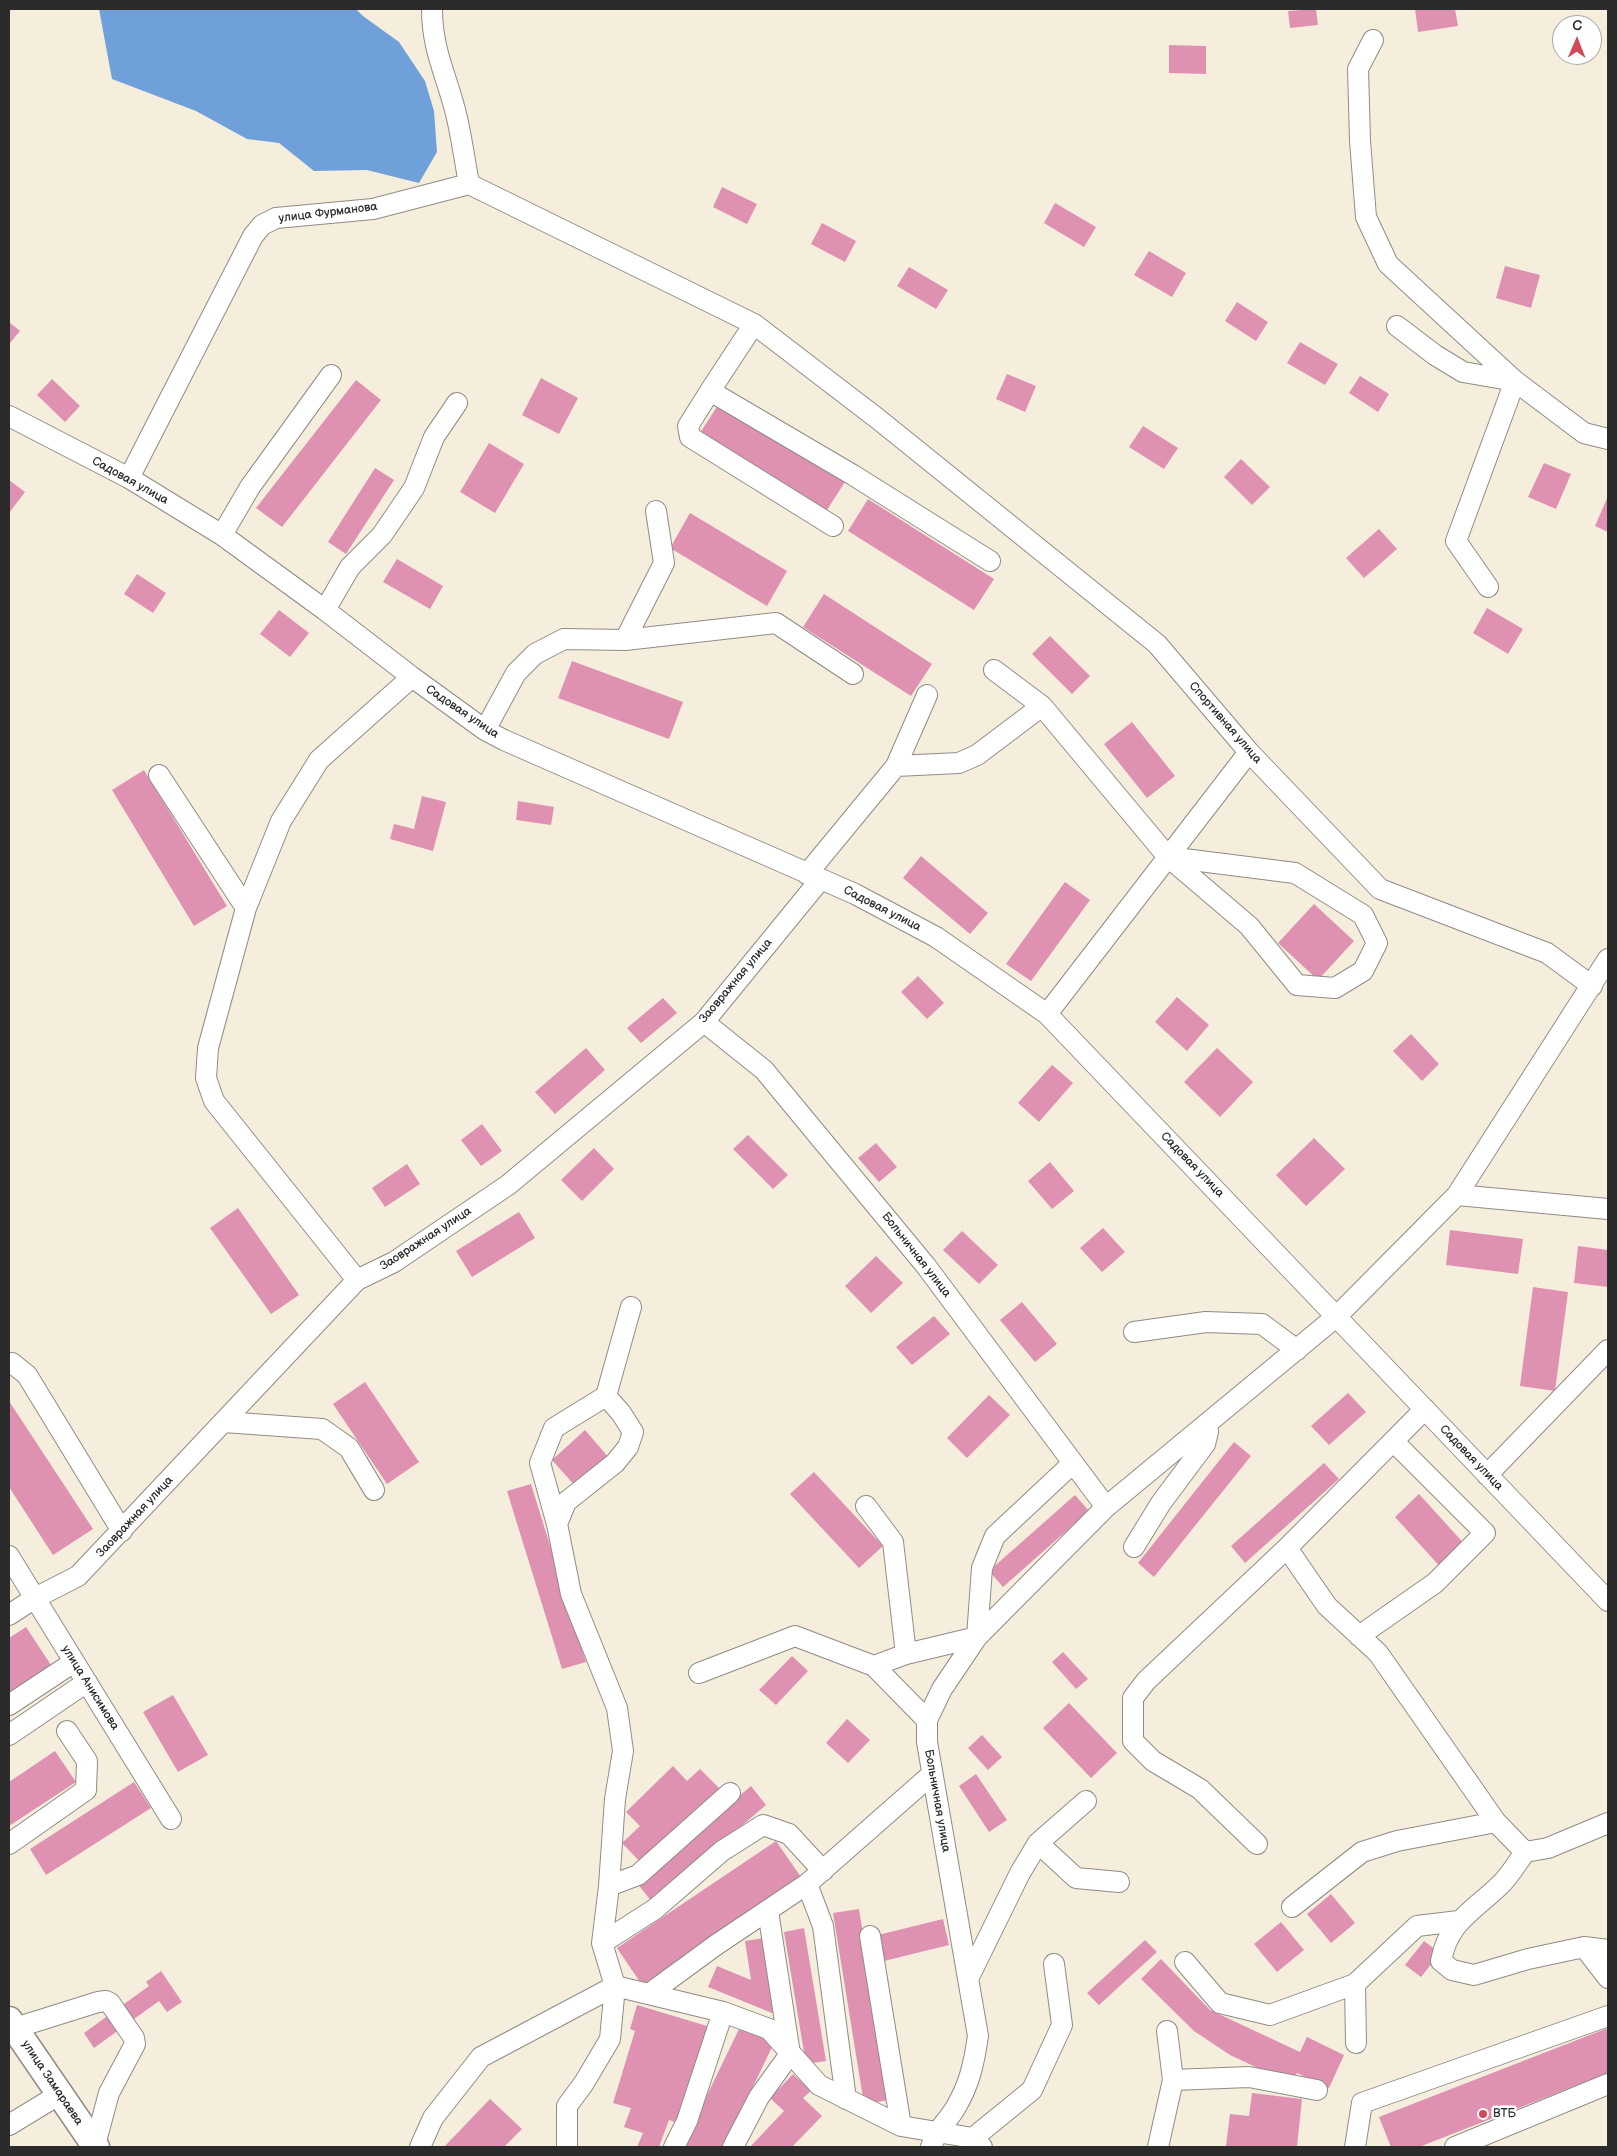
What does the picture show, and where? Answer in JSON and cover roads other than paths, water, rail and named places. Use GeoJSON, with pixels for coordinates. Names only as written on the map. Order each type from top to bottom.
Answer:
{"type":"FeatureCollection","features":[{"type":"Feature","properties":{"kind":"main road","name":"улица Замараева"},"geometry":{"type":"LineString","coordinates":[[12,2024],[95,2146]]}},
{"type":"Feature","properties":{"kind":"street"},"geometry":{"type":"LineString","coordinates":[[432,9],[432,31],[438,61],[457,117],[469,184]]}},
{"type":"Feature","properties":{"kind":"street"},"geometry":{"type":"LineString","coordinates":[[1372,40],[1358,69],[1360,141],[1366,217],[1388,264],[1515,381],[1584,433],[1608,439]]}},
{"type":"Feature","properties":{"kind":"street","name":"Спортивная улица"},"geometry":{"type":"LineString","coordinates":[[469,184],[754,324],[878,419],[1157,644],[1249,752],[1380,889],[1547,953],[1592,986]]}},
{"type":"Feature","properties":{"kind":"street","name":"улица Фурманова"},"geometry":{"type":"LineString","coordinates":[[129,478],[253,236],[262,225],[276,218],[292,215],[373,209],[469,184]]}},
{"type":"Feature","properties":{"kind":"street"},"geometry":{"type":"LineString","coordinates":[[754,324],[688,426],[690,437],[833,526]]}},
{"type":"Feature","properties":{"kind":"street"},"geometry":{"type":"LineString","coordinates":[[1397,326],[1435,355],[1463,372],[1515,381]]}},
{"type":"Feature","properties":{"kind":"street"},"geometry":{"type":"LineString","coordinates":[[222,535],[250,487],[331,375]]}},
{"type":"Feature","properties":{"kind":"street"},"geometry":{"type":"LineString","coordinates":[[1488,587],[1456,541],[1515,381]]}},
{"type":"Feature","properties":{"kind":"street"},"geometry":{"type":"LineString","coordinates":[[710,391],[853,474],[990,560]]}},
{"type":"Feature","properties":{"kind":"street"},"geometry":{"type":"LineString","coordinates":[[325,610],[350,567],[382,535],[414,488],[434,437],[457,403]]}},
{"type":"Feature","properties":{"kind":"street","name":"Садовая улица"},"geometry":{"type":"LineString","coordinates":[[9,416],[129,478],[222,535],[325,610],[412,678],[486,730],[513,744],[855,894],[936,936],[1047,1014],[1608,1601]]}},
{"type":"Feature","properties":{"kind":"street"},"geometry":{"type":"LineString","coordinates":[[625,640],[664,563],[656,511]]}},
{"type":"Feature","properties":{"kind":"street"},"geometry":{"type":"LineString","coordinates":[[486,730],[516,673],[535,654],[564,639],[625,640],[776,622],[853,674]]}},
{"type":"Feature","properties":{"kind":"street"},"geometry":{"type":"LineString","coordinates":[[994,670],[1042,706],[1168,857],[1249,926],[1297,984],[1335,988],[1363,972],[1377,943],[1364,915],[1295,873],[1168,857]]}},
{"type":"Feature","properties":{"kind":"street"},"geometry":{"type":"LineString","coordinates":[[357,1280],[214,1102],[206,1078],[208,1048],[246,908],[281,822],[319,760],[412,678]]}},
{"type":"Feature","properties":{"kind":"street","name":"Заовражная улица"},"geometry":{"type":"LineString","coordinates":[[9,1615],[35,1598],[78,1576],[357,1280],[394,1262],[508,1185],[704,1022],[896,766],[927,695]]}},
{"type":"Feature","properties":{"kind":"street"},"geometry":{"type":"LineString","coordinates":[[896,766],[959,763],[977,755],[1042,706]]}},
{"type":"Feature","properties":{"kind":"street"},"geometry":{"type":"LineString","coordinates":[[1047,1014],[1249,752]]}},
{"type":"Feature","properties":{"kind":"street"},"geometry":{"type":"LineString","coordinates":[[159,775],[246,908]]}},
{"type":"Feature","properties":{"kind":"street","name":"Больничная улица"},"geometry":{"type":"LineString","coordinates":[[934,2139],[955,2108],[971,2076],[978,2036],[931,1775],[927,1742],[927,1720],[942,1688],[977,1637],[1106,1507],[1337,1316],[1457,1195],[1608,960]]}},
{"type":"Feature","properties":{"kind":"street","name":"Больничная улица"},"geometry":{"type":"LineString","coordinates":[[704,1022],[764,1070],[926,1266],[1106,1507]]}},
{"type":"Feature","properties":{"kind":"street"},"geometry":{"type":"LineString","coordinates":[[1457,1195],[1608,1209]]}},
{"type":"Feature","properties":{"kind":"street"},"geometry":{"type":"LineString","coordinates":[[567,2147],[567,2106],[584,2083],[610,2039],[615,1986],[602,1943],[609,1886],[615,1799],[623,1751],[617,1708],[571,1594],[557,1524],[540,1463],[554,1428],[606,1396],[631,1307]]}},
{"type":"Feature","properties":{"kind":"street"},"geometry":{"type":"LineString","coordinates":[[1134,1332],[1206,1322],[1262,1324],[1297,1350]]}},
{"type":"Feature","properties":{"kind":"street"},"geometry":{"type":"LineString","coordinates":[[1487,1474],[1608,1350]]}},
{"type":"Feature","properties":{"kind":"street"},"geometry":{"type":"LineString","coordinates":[[9,1364],[12,1363],[27,1374],[122,1531]]}},
{"type":"Feature","properties":{"kind":"street"},"geometry":{"type":"LineString","coordinates":[[557,1524],[566,1502],[615,1463],[628,1447],[633,1432],[621,1413],[606,1396]]}},
{"type":"Feature","properties":{"kind":"street"},"geometry":{"type":"LineString","coordinates":[[1257,1844],[1200,1789],[1153,1761],[1133,1741],[1133,1698],[1146,1681],[1287,1548],[1425,1410]]}},
{"type":"Feature","properties":{"kind":"street"},"geometry":{"type":"LineString","coordinates":[[224,1422],[322,1429],[349,1448],[374,1490]]}},
{"type":"Feature","properties":{"kind":"street"},"geometry":{"type":"LineString","coordinates":[[1134,1547],[1161,1503],[1205,1444],[1208,1432],[1207,1425]]}},
{"type":"Feature","properties":{"kind":"street"},"geometry":{"type":"LineString","coordinates":[[1359,1636],[1435,1583],[1485,1533],[1394,1442]]}},
{"type":"Feature","properties":{"kind":"street"},"geometry":{"type":"LineString","coordinates":[[874,1666],[906,1654],[977,1637],[982,1568],[995,1536],[1072,1462]]}},
{"type":"Feature","properties":{"kind":"street"},"geometry":{"type":"LineString","coordinates":[[866,1506],[892,1542],[906,1654]]}},
{"type":"Feature","properties":{"kind":"street"},"geometry":{"type":"LineString","coordinates":[[1287,1548],[1327,1606],[1378,1653],[1496,1822],[1525,1852]]}},
{"type":"Feature","properties":{"kind":"street","name":"улица Анисимова"},"geometry":{"type":"LineString","coordinates":[[9,1556],[171,1819]]}},
{"type":"Feature","properties":{"kind":"street"},"geometry":{"type":"LineString","coordinates":[[699,1674],[795,1636],[874,1666],[927,1720]]}},
{"type":"Feature","properties":{"kind":"street"},"geometry":{"type":"LineString","coordinates":[[9,1705],[74,1662]]}},
{"type":"Feature","properties":{"kind":"street"},"geometry":{"type":"LineString","coordinates":[[9,1735],[87,1682]]}},
{"type":"Feature","properties":{"kind":"street"},"geometry":{"type":"LineString","coordinates":[[9,1844],[86,1790],[87,1761],[67,1730]]}},
{"type":"Feature","properties":{"kind":"street"},"geometry":{"type":"LineString","coordinates":[[649,1994],[716,1945],[807,1884],[931,1775]]}},
{"type":"Feature","properties":{"kind":"street"},"geometry":{"type":"LineString","coordinates":[[609,1886],[638,1875],[730,1792]]}},
{"type":"Feature","properties":{"kind":"street"},"geometry":{"type":"LineString","coordinates":[[968,1979],[1020,1873],[1038,1843],[1086,1802]]}},
{"type":"Feature","properties":{"kind":"street"},"geometry":{"type":"LineString","coordinates":[[1292,1907],[1362,1852],[1397,1841],[1496,1822]]}},
{"type":"Feature","properties":{"kind":"street"},"geometry":{"type":"LineString","coordinates":[[1608,1822],[1548,1848],[1525,1852],[1501,1885],[1459,1921],[1444,1945],[1442,1961],[1452,1970],[1474,1975],[1528,1958],[1584,1947],[1608,1950]]}},
{"type":"Feature","properties":{"kind":"street"},"geometry":{"type":"LineString","coordinates":[[602,1943],[655,1909],[722,1851],[763,1825],[789,1834],[823,1871]]}},
{"type":"Feature","properties":{"kind":"street"},"geometry":{"type":"LineString","coordinates":[[1038,1843],[1076,1878],[1119,1882]]}},
{"type":"Feature","properties":{"kind":"street"},"geometry":{"type":"LineString","coordinates":[[807,1884],[823,1926],[846,2099]]}},
{"type":"Feature","properties":{"kind":"street"},"geometry":{"type":"LineString","coordinates":[[733,2147],[759,2096],[790,2054],[768,1911]]}},
{"type":"Feature","properties":{"kind":"street"},"geometry":{"type":"LineString","coordinates":[[1185,1962],[1220,2003],[1270,2015],[1355,1984],[1417,1926],[1459,1921]]}},
{"type":"Feature","properties":{"kind":"street"},"geometry":{"type":"LineString","coordinates":[[870,1936],[901,2126]]}},
{"type":"Feature","properties":{"kind":"street"},"geometry":{"type":"LineString","coordinates":[[1584,1947],[1608,1978]]}},
{"type":"Feature","properties":{"kind":"street"},"geometry":{"type":"LineString","coordinates":[[420,2147],[433,2118],[481,2058],[615,1986],[723,2012],[769,2029],[819,2085],[901,2126],[934,2139],[978,2143],[1032,2090],[1062,2025],[1054,1964]]}},
{"type":"Feature","properties":{"kind":"street"},"geometry":{"type":"LineString","coordinates":[[1355,1984],[1356,2043]]}},
{"type":"Feature","properties":{"kind":"street"},"geometry":{"type":"LineString","coordinates":[[12,2024],[106,2001],[110,2003],[134,2038],[135,2044],[109,2093],[95,2146]]}},
{"type":"Feature","properties":{"kind":"street"},"geometry":{"type":"LineString","coordinates":[[674,2147],[687,2121],[723,2012]]}},
{"type":"Feature","properties":{"kind":"street"},"geometry":{"type":"LineString","coordinates":[[1355,2147],[1362,2103],[1608,2016]]}},
{"type":"Feature","properties":{"kind":"street"},"geometry":{"type":"LineString","coordinates":[[1158,2147],[1173,2080],[1167,2031]]}},
{"type":"Feature","properties":{"kind":"street"},"geometry":{"type":"LineString","coordinates":[[1173,2080],[1249,2077],[1317,2090]]}},
{"type":"Feature","properties":{"kind":"street"},"geometry":{"type":"LineString","coordinates":[[1455,2147],[1608,2084]]}},
{"type":"Feature","properties":{"kind":"street"},"geometry":{"type":"LineString","coordinates":[[9,2125],[60,2094]]}},
{"type":"Feature","properties":{"kind":"water"},"geometry":{"type":"Polygon","coordinates":[[[99,9],[356,9],[399,42],[425,81],[434,111],[437,152],[419,183],[367,170],[314,171],[279,143],[247,139],[196,111],[112,79],[99,9]]]}},
{"type":"Feature","properties":{"kind":"place","name":"ВТБ"},"geometry":{"type":"Point","coordinates":[1483,2114]}}]}
